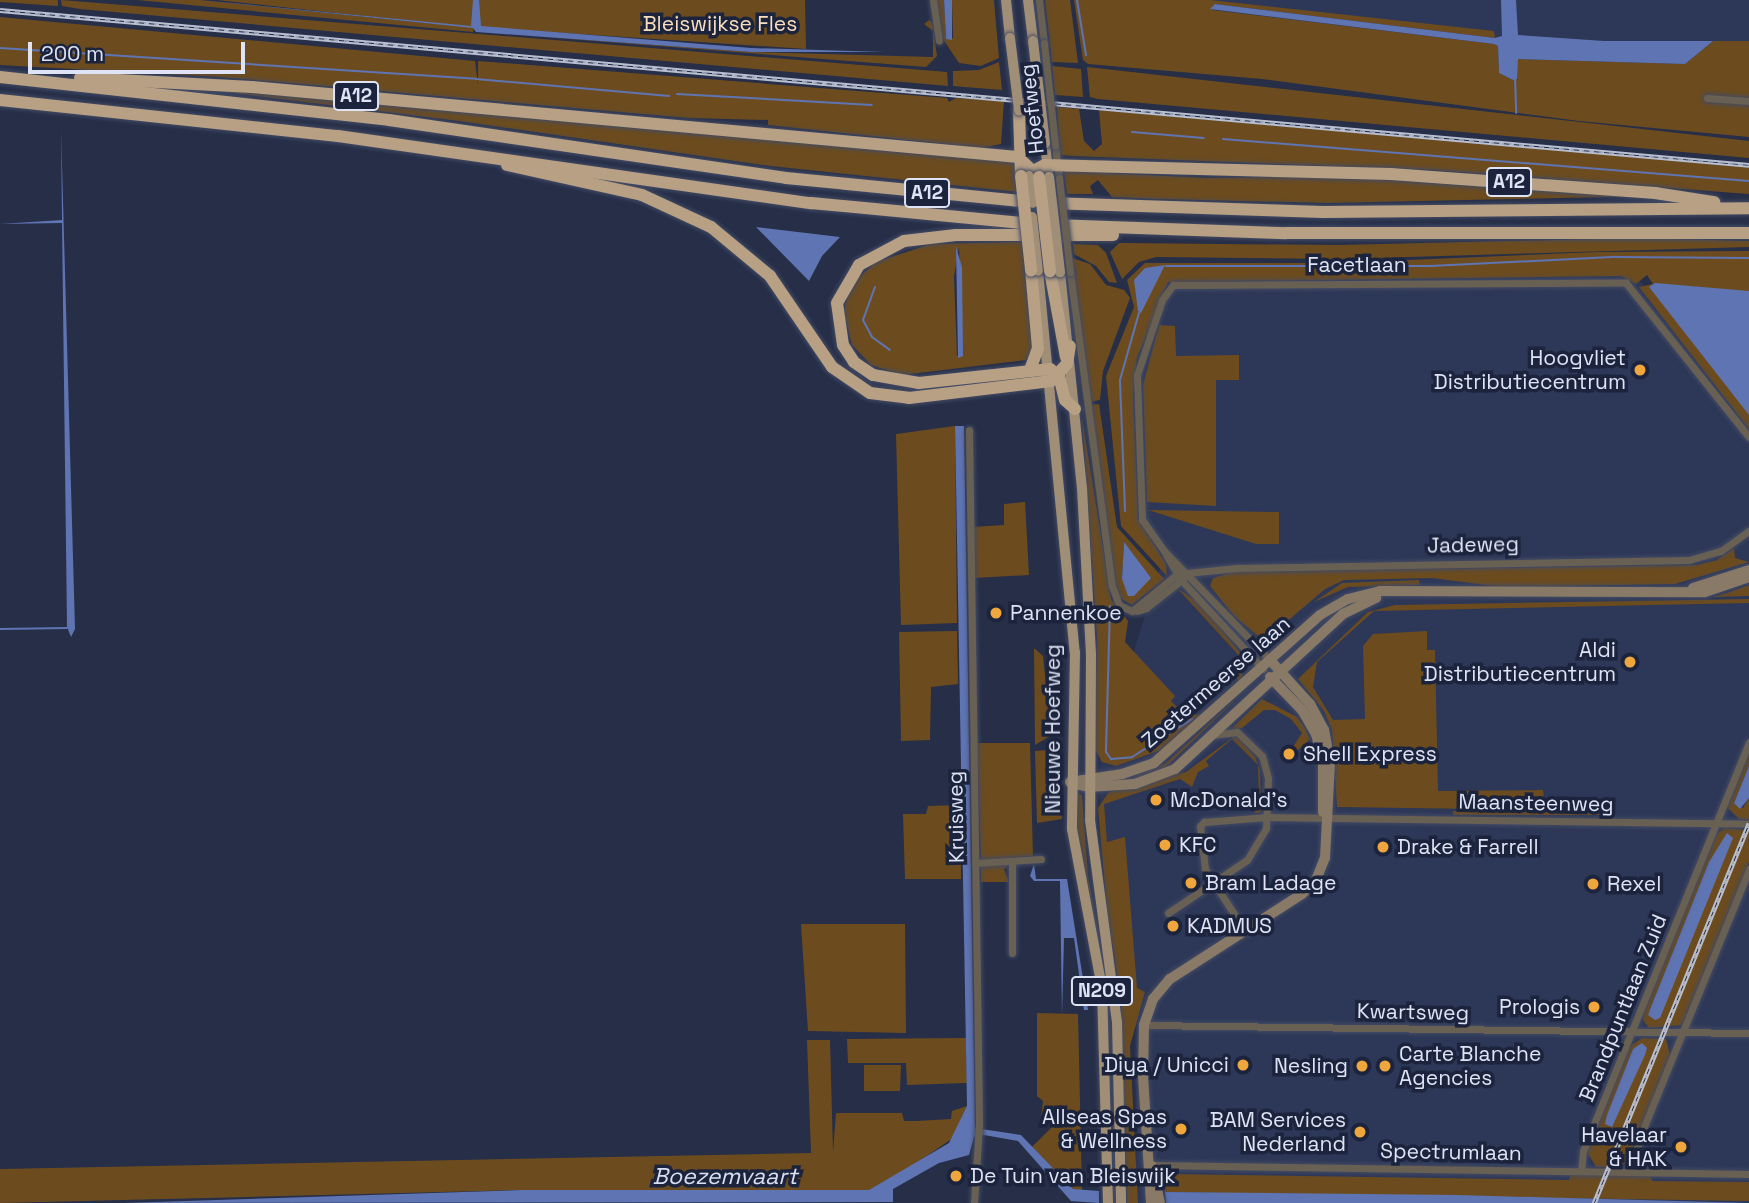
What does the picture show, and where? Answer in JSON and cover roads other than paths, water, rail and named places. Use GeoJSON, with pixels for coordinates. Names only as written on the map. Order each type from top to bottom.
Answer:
{"type":"FeatureCollection","features":[{"type":"Feature","properties":{"kind":"highway","name":"A12"},"geometry":{"type":"LineString","coordinates":[[0,76],[389,120],[786,178],[1014,201],[1291,212],[1749,208]]}},
{"type":"Feature","properties":{"kind":"highway","name":"A12"},"geometry":{"type":"LineString","coordinates":[[38,80],[112,77],[200,82],[1000,156],[1038,170],[1446,177],[1679,195],[1749,208]]}},
{"type":"Feature","properties":{"kind":"highway","name":"A12"},"geometry":{"type":"LineString","coordinates":[[0,100],[463,152],[824,204],[1015,222],[1177,231]]}},
{"type":"Feature","properties":{"kind":"highway","name":"N209"},"geometry":{"type":"LineString","coordinates":[[1018,110],[1018,141],[1038,170],[1060,372],[1073,403]]}},
{"type":"Feature","properties":{"kind":"highway"},"geometry":{"type":"LineString","coordinates":[[1000,156],[1018,141]]}},
{"type":"Feature","properties":{"kind":"highway","name":"A12"},"geometry":{"type":"LineString","coordinates":[[463,152],[642,195],[705,223],[764,270],[827,361],[844,378],[870,393],[909,398],[1060,372]]}},
{"type":"Feature","properties":{"kind":"highway","name":"N209"},"geometry":{"type":"LineString","coordinates":[[1030,370],[1038,348],[1050,271],[1038,170]]}},
{"type":"Feature","properties":{"kind":"highway","name":"A12"},"geometry":{"type":"LineString","coordinates":[[1060,372],[1030,370],[919,383],[876,376],[857,365],[841,342],[836,318],[840,293],[855,270],[870,257],[918,238],[1177,231],[1749,233]]}},
{"type":"Feature","properties":{"kind":"highway","name":"N209"},"geometry":{"type":"LineString","coordinates":[[1060,372],[1070,346]]}},
{"type":"Feature","properties":{"kind":"main road","name":"Hoefweg"},"geometry":{"type":"LineString","coordinates":[[1006,0],[1018,110]]}},
{"type":"Feature","properties":{"kind":"main road","name":"Hoefweg"},"geometry":{"type":"LineString","coordinates":[[1028,0],[1039,42],[1050,144],[1038,170],[1032,212]]}},
{"type":"Feature","properties":{"kind":"main road","name":"Hoefweg"},"geometry":{"type":"LineString","coordinates":[[1038,170],[1058,213]]}},
{"type":"Feature","properties":{"kind":"main road","name":"Nieuwe Hoefweg"},"geometry":{"type":"LineString","coordinates":[[1032,212],[1070,346]]}},
{"type":"Feature","properties":{"kind":"main road","name":"Nieuwe Hoefweg"},"geometry":{"type":"LineString","coordinates":[[1058,213],[1050,271],[1060,372]]}},
{"type":"Feature","properties":{"kind":"main road","name":"Nieuwe Hoefweg"},"geometry":{"type":"LineString","coordinates":[[1073,403],[1055,416],[1075,652],[1070,782],[1076,856],[1102,988],[1108,1203]]}},
{"type":"Feature","properties":{"kind":"main road","name":"Nieuwe Hoefweg"},"geometry":{"type":"LineString","coordinates":[[1073,403],[1090,632],[1088,782],[1092,854],[1117,1022],[1121,1203]]}},
{"type":"Feature","properties":{"kind":"street"},"geometry":{"type":"LineString","coordinates":[[933,0],[939,41]]}},
{"type":"Feature","properties":{"kind":"street","name":"Hoefweg"},"geometry":{"type":"LineString","coordinates":[[1039,0],[1039,42]]}},
{"type":"Feature","properties":{"kind":"street"},"geometry":{"type":"LineString","coordinates":[[1707,98],[1749,101]]}},
{"type":"Feature","properties":{"kind":"street","name":"Nieuwe Hoefweg"},"geometry":{"type":"LineString","coordinates":[[1050,271],[1073,403],[1112,586],[1119,605],[1132,611]]}},
{"type":"Feature","properties":{"kind":"street","name":"Facetlaan"},"geometry":{"type":"LineString","coordinates":[[1263,669],[1179,577],[1142,520],[1136,383],[1140,359],[1166,289],[1176,284],[1626,283],[1749,437]]}},
{"type":"Feature","properties":{"kind":"street","name":"Kruisweg"},"geometry":{"type":"LineString","coordinates":[[969,430],[979,1124],[974,1203]]}},
{"type":"Feature","properties":{"kind":"street","name":"Jadeweg"},"geometry":{"type":"LineString","coordinates":[[1132,611],[1146,608],[1179,577],[1189,574],[1237,568],[1689,560],[1721,551],[1749,531]]}},
{"type":"Feature","properties":{"kind":"street","name":"Facetlaan"},"geometry":{"type":"LineString","coordinates":[[1164,551],[1271,661]]}},
{"type":"Feature","properties":{"kind":"street","name":"Zoetermeerse laan"},"geometry":{"type":"LineString","coordinates":[[1679,591],[1749,570]]}},
{"type":"Feature","properties":{"kind":"street","name":"Zoetermeerse laan"},"geometry":{"type":"LineString","coordinates":[[1088,782],[1154,763],[1334,605],[1380,591],[1705,592],[1749,577]]}},
{"type":"Feature","properties":{"kind":"street","name":"Zoetermeerse laan"},"geometry":{"type":"LineString","coordinates":[[1070,782],[1150,780],[1175,769],[1353,606],[1401,593]]}},
{"type":"Feature","properties":{"kind":"street"},"geometry":{"type":"LineString","coordinates":[[1160,1203],[1152,1165],[1143,1077],[1144,1025],[1153,999],[1170,979],[1310,888],[1325,858],[1330,763],[1324,730],[1310,704],[1271,661]]}},
{"type":"Feature","properties":{"kind":"street"},"geometry":{"type":"LineString","coordinates":[[1263,669],[1302,710],[1316,734],[1322,762],[1326,818]]}},
{"type":"Feature","properties":{"kind":"street"},"geometry":{"type":"LineString","coordinates":[[1168,913],[1255,850],[1267,817],[1265,763],[1243,736],[1214,735]]}},
{"type":"Feature","properties":{"kind":"street","name":"Brandpuntlaan Zuid"},"geometry":{"type":"LineString","coordinates":[[1581,1171],[1583,1151],[1749,742]]}},
{"type":"Feature","properties":{"kind":"street","name":"Maansteenweg"},"geometry":{"type":"LineString","coordinates":[[1214,882],[1203,863],[1202,823],[1267,817],[1749,824]]}},
{"type":"Feature","properties":{"kind":"street"},"geometry":{"type":"LineString","coordinates":[[975,863],[1012,863],[1041,859]]}},
{"type":"Feature","properties":{"kind":"street"},"geometry":{"type":"LineString","coordinates":[[1012,863],[1012,953]]}},
{"type":"Feature","properties":{"kind":"street"},"geometry":{"type":"LineString","coordinates":[[1632,1172],[1636,1148],[1749,869]]}},
{"type":"Feature","properties":{"kind":"street"},"geometry":{"type":"LineString","coordinates":[[1214,882],[1245,931]]}},
{"type":"Feature","properties":{"kind":"street","name":"Kwartsweg"},"geometry":{"type":"LineString","coordinates":[[1144,1025],[1632,1034],[1749,1033]]}},
{"type":"Feature","properties":{"kind":"street"},"geometry":{"type":"LineString","coordinates":[[1151,1203],[1152,1165]]}},
{"type":"Feature","properties":{"kind":"street","name":"Spectrumlaan"},"geometry":{"type":"LineString","coordinates":[[1152,1165],[1749,1174]]}},
{"type":"Feature","properties":{"kind":"water"},"geometry":{"type":"Polygon","coordinates":[[[200,0],[471,26],[473,0],[479,0],[481,26],[751,48],[885,52],[751,52],[476,32],[473,28],[200,0]]]}},
{"type":"Feature","properties":{"kind":"water"},"geometry":{"type":"Polygon","coordinates":[[[944,0],[952,0],[952,40],[946,39],[944,0]]]}},
{"type":"Feature","properties":{"kind":"water"},"geometry":{"type":"Polygon","coordinates":[[[1501,0],[1516,0],[1518,35],[1604,41],[1713,41],[1685,64],[1518,59],[1517,79],[1513,80],[1499,73],[1498,46],[1494,44],[1210,9],[1215,4],[1495,38],[1502,36],[1501,0]]]}},
{"type":"Feature","properties":{"kind":"water"},"geometry":{"type":"Polygon","coordinates":[[[61,129],[75,629],[71,637],[67,627],[62,223],[0,224],[62,220],[61,129]]]}},
{"type":"Feature","properties":{"kind":"water"},"geometry":{"type":"Polygon","coordinates":[[[756,227],[840,237],[822,256],[809,281],[756,227]]]}},
{"type":"Feature","properties":{"kind":"water"},"geometry":{"type":"Polygon","coordinates":[[[956,247],[962,267],[963,356],[958,358],[956,247]]]}},
{"type":"Feature","properties":{"kind":"water"},"geometry":{"type":"Polygon","coordinates":[[[1165,265],[1141,313],[1138,311],[1134,280],[1145,268],[1165,265]]]}},
{"type":"Feature","properties":{"kind":"water"},"geometry":{"type":"Polygon","coordinates":[[[1655,283],[1749,291],[1749,415],[1649,287],[1655,283]]]}},
{"type":"Feature","properties":{"kind":"water"},"geometry":{"type":"Polygon","coordinates":[[[955,426],[964,426],[975,1128],[1021,1135],[1073,1189],[1099,1191],[1099,1203],[1071,1201],[1018,1141],[984,1135],[974,1137],[969,1155],[939,1163],[893,1189],[893,1202],[123,1203],[523,1190],[869,1190],[949,1143],[967,1106],[955,426]]]}},
{"type":"Feature","properties":{"kind":"water"},"geometry":{"type":"Polygon","coordinates":[[[1124,542],[1151,578],[1134,596],[1128,596],[1122,579],[1124,542]]]}},
{"type":"Feature","properties":{"kind":"water"},"geometry":{"type":"Polygon","coordinates":[[[1749,766],[1749,798],[1740,809],[1734,803],[1749,766]]]}},
{"type":"Feature","properties":{"kind":"water"},"geometry":{"type":"Polygon","coordinates":[[[1727,833],[1733,838],[1660,1018],[1655,1020],[1648,1015],[1651,1007],[1709,862],[1727,833]]]}},
{"type":"Feature","properties":{"kind":"water"},"geometry":{"type":"Polygon","coordinates":[[[1034,864],[1036,879],[1067,879],[1088,1010],[1084,1010],[1074,938],[1064,938],[1062,1016],[1060,881],[1034,881],[1030,876],[1034,864]]]}},
{"type":"Feature","properties":{"kind":"water"},"geometry":{"type":"Polygon","coordinates":[[[1642,1043],[1647,1048],[1645,1055],[1612,1127],[1605,1124],[1607,1115],[1633,1049],[1642,1043]]]}},
{"type":"Feature","properties":{"kind":"water"},"geometry":{"type":"Polygon","coordinates":[[[1165,1192],[1457,1195],[1749,1203],[1166,1203],[1165,1192]]]}},
{"type":"Feature","properties":{"kind":"waterway"},"geometry":{"type":"LineString","coordinates":[[1077,0],[1086,55]]}},
{"type":"Feature","properties":{"kind":"waterway"},"geometry":{"type":"LineString","coordinates":[[0,48],[476,79],[669,96]]}},
{"type":"Feature","properties":{"kind":"waterway"},"geometry":{"type":"LineString","coordinates":[[1515,77],[1516,113]]}},
{"type":"Feature","properties":{"kind":"waterway"},"geometry":{"type":"LineString","coordinates":[[677,94],[872,105]]}},
{"type":"Feature","properties":{"kind":"waterway"},"geometry":{"type":"LineString","coordinates":[[1132,132],[1204,138]]}},
{"type":"Feature","properties":{"kind":"waterway"},"geometry":{"type":"LineString","coordinates":[[1223,139],[1749,181]]}},
{"type":"Feature","properties":{"kind":"waterway"},"geometry":{"type":"LineString","coordinates":[[1166,266],[1430,266],[1617,257],[1749,258]]}},
{"type":"Feature","properties":{"kind":"waterway"},"geometry":{"type":"LineString","coordinates":[[875,287],[863,320],[872,337],[890,350]]}},
{"type":"Feature","properties":{"kind":"waterway"},"geometry":{"type":"LineString","coordinates":[[1125,511],[1120,380],[1139,313]]}},
{"type":"Feature","properties":{"kind":"waterway"},"geometry":{"type":"LineString","coordinates":[[1110,606],[1106,752],[1111,759],[1132,757],[1192,719]]}},
{"type":"Feature","properties":{"kind":"waterway"},"geometry":{"type":"LineString","coordinates":[[0,629],[67,628]]}},
{"type":"Feature","properties":{"kind":"railway"},"geometry":{"type":"LineString","coordinates":[[0,10],[1749,165]]}},
{"type":"Feature","properties":{"kind":"railway"},"geometry":{"type":"LineString","coordinates":[[1594,1203],[1749,823]]}},
{"type":"Feature","properties":{"kind":"place","name":"Hoogvliet Distributiecentrum"},"geometry":{"type":"Point","coordinates":[1640,370]}},
{"type":"Feature","properties":{"kind":"place","name":"Pannenkoe"},"geometry":{"type":"Point","coordinates":[996,613]}},
{"type":"Feature","properties":{"kind":"place","name":"Aldi Distributiecentrum"},"geometry":{"type":"Point","coordinates":[1630,662]}},
{"type":"Feature","properties":{"kind":"place","name":"Shell Express"},"geometry":{"type":"Point","coordinates":[1289,754]}},
{"type":"Feature","properties":{"kind":"place","name":"McDonald's"},"geometry":{"type":"Point","coordinates":[1156,800]}},
{"type":"Feature","properties":{"kind":"place","name":"KFC"},"geometry":{"type":"Point","coordinates":[1165,845]}},
{"type":"Feature","properties":{"kind":"place","name":"Drake & Farrell"},"geometry":{"type":"Point","coordinates":[1383,847]}},
{"type":"Feature","properties":{"kind":"place","name":"Bram Ladage"},"geometry":{"type":"Point","coordinates":[1191,883]}},
{"type":"Feature","properties":{"kind":"place","name":"Rexel"},"geometry":{"type":"Point","coordinates":[1593,884]}},
{"type":"Feature","properties":{"kind":"place","name":"KADMUS"},"geometry":{"type":"Point","coordinates":[1173,926]}},
{"type":"Feature","properties":{"kind":"place","name":"Prologis"},"geometry":{"type":"Point","coordinates":[1594,1007]}},
{"type":"Feature","properties":{"kind":"place","name":"Diya / Unicci"},"geometry":{"type":"Point","coordinates":[1243,1065]}},
{"type":"Feature","properties":{"kind":"place","name":"Nesling"},"geometry":{"type":"Point","coordinates":[1362,1066]}},
{"type":"Feature","properties":{"kind":"place","name":"Carte Blanche Agencies"},"geometry":{"type":"Point","coordinates":[1385,1066]}},
{"type":"Feature","properties":{"kind":"place","name":"Allseas Spas & Wellness"},"geometry":{"type":"Point","coordinates":[1181,1129]}},
{"type":"Feature","properties":{"kind":"place","name":"BAM Services Nederland"},"geometry":{"type":"Point","coordinates":[1360,1132]}},
{"type":"Feature","properties":{"kind":"place","name":"Havelaar & HAK"},"geometry":{"type":"Point","coordinates":[1681,1147]}},
{"type":"Feature","properties":{"kind":"place","name":"De Tuin van Bleiswijk"},"geometry":{"type":"Point","coordinates":[956,1176]}},
{"type":"Feature","properties":{"kind":"park label","name":"Bleiswijkse Fles"},"geometry":{"type":"Point","coordinates":[720,24]}},
{"type":"Feature","properties":{"kind":"water label","name":"Boezemvaart"},"geometry":{"type":"Point","coordinates":[725,1176]}}]}
